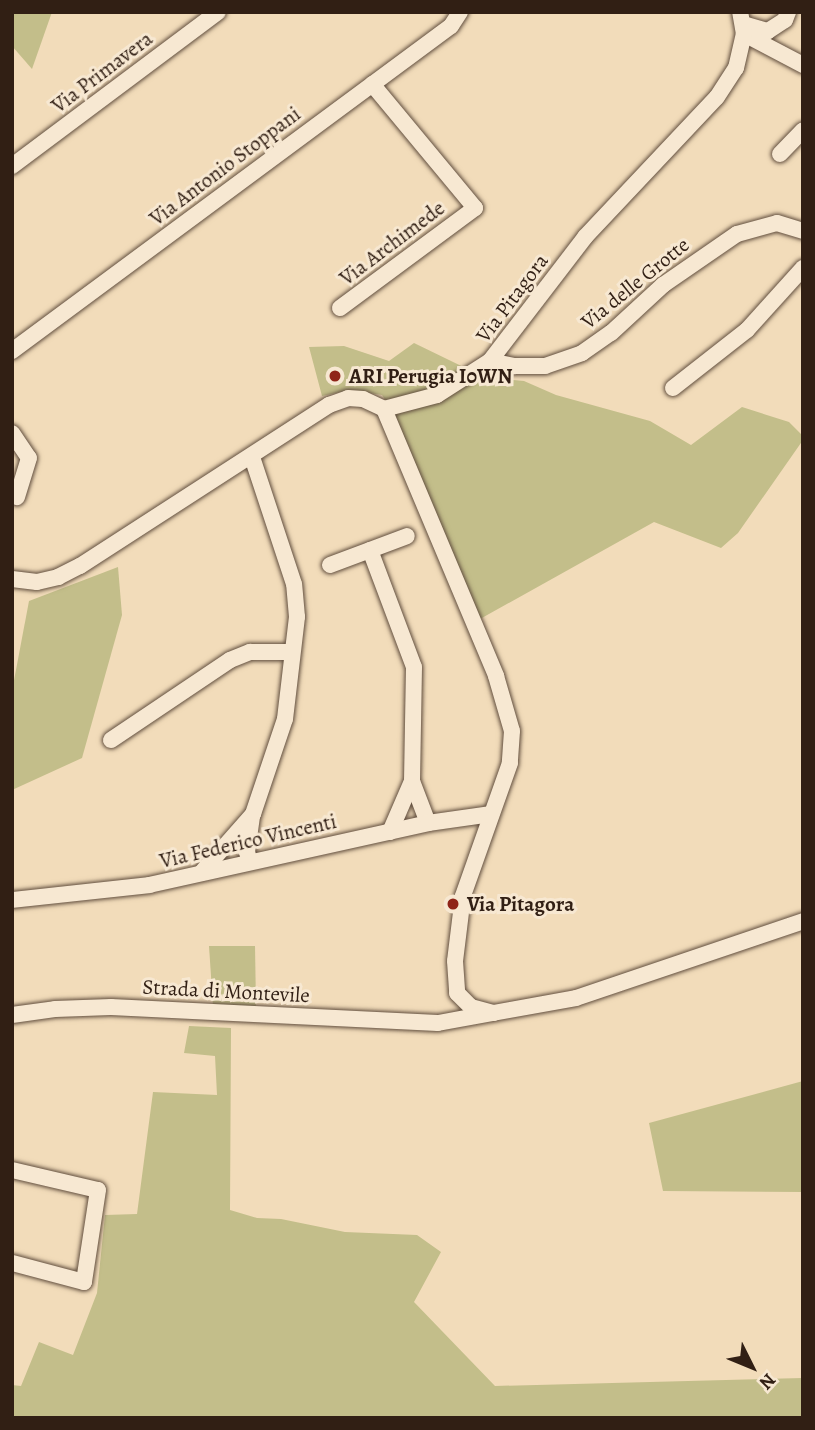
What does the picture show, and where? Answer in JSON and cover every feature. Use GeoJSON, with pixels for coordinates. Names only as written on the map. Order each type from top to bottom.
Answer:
{"type":"FeatureCollection","features":[{"type":"Feature","properties":{"kind":"street","name":"Via Primavera"},"geometry":{"type":"LineString","coordinates":[[12,166],[218,12]]}},
{"type":"Feature","properties":{"kind":"street","name":"Via Antonio Stoppani"},"geometry":{"type":"LineString","coordinates":[[12,351],[451,26],[460,12]]}},
{"type":"Feature","properties":{"kind":"street"},"geometry":{"type":"LineString","coordinates":[[742,24],[768,31],[785,20],[788,12]]}},
{"type":"Feature","properties":{"kind":"street"},"geometry":{"type":"LineString","coordinates":[[742,24],[803,65]]}},
{"type":"Feature","properties":{"kind":"street","name":"Via Pitagora"},"geometry":{"type":"LineString","coordinates":[[384,409],[436,395],[490,362],[585,237],[717,97],[736,68],[742,24]]}},
{"type":"Feature","properties":{"kind":"street","name":"Via Archimede"},"geometry":{"type":"LineString","coordinates":[[340,307],[475,208],[372,84]]}},
{"type":"Feature","properties":{"kind":"street"},"geometry":{"type":"LineString","coordinates":[[780,155],[803,130]]}},
{"type":"Feature","properties":{"kind":"street","name":"Via delle Grotte"},"geometry":{"type":"LineString","coordinates":[[490,362],[514,366],[545,366],[582,353],[611,333],[663,285],[737,234],[777,223],[803,231]]}},
{"type":"Feature","properties":{"kind":"street"},"geometry":{"type":"LineString","coordinates":[[673,388],[747,330],[803,268]]}},
{"type":"Feature","properties":{"kind":"street"},"geometry":{"type":"LineString","coordinates":[[12,579],[37,582],[58,577],[80,566],[329,405],[348,398],[363,399],[384,409],[505,705],[512,731],[510,764],[463,896],[455,961],[457,993],[438,1023]]}},
{"type":"Feature","properties":{"kind":"street"},"geometry":{"type":"LineString","coordinates":[[12,433],[29,458],[17,497]]}},
{"type":"Feature","properties":{"kind":"street"},"geometry":{"type":"LineString","coordinates":[[250,862],[247,852],[253,814],[285,719],[297,617],[294,584],[252,457]]}},
{"type":"Feature","properties":{"kind":"street"},"geometry":{"type":"LineString","coordinates":[[330,565],[407,536]]}},
{"type":"Feature","properties":{"kind":"street"},"geometry":{"type":"LineString","coordinates":[[370,550],[414,667],[412,781],[428,823]]}},
{"type":"Feature","properties":{"kind":"street"},"geometry":{"type":"LineString","coordinates":[[111,740],[230,660],[250,652],[291,652]]}},
{"type":"Feature","properties":{"kind":"street"},"geometry":{"type":"LineString","coordinates":[[390,832],[412,781]]}},
{"type":"Feature","properties":{"kind":"street"},"geometry":{"type":"LineString","coordinates":[[200,874],[253,814]]}},
{"type":"Feature","properties":{"kind":"street","name":"Via Federico Vincenti"},"geometry":{"type":"LineString","coordinates":[[12,900],[149,885],[428,823],[491,814]]}},
{"type":"Feature","properties":{"kind":"street","name":"Strada di Montevile"},"geometry":{"type":"LineString","coordinates":[[12,1015],[55,1009],[111,1007],[438,1023],[576,998],[803,921]]}},
{"type":"Feature","properties":{"kind":"street"},"geometry":{"type":"LineString","coordinates":[[457,993],[471,1007],[493,1013]]}},
{"type":"Feature","properties":{"kind":"street"},"geometry":{"type":"LineString","coordinates":[[12,1170],[98,1190],[83,1282],[12,1263]]}},
{"type":"Feature","properties":{"kind":"shaded area"},"geometry":{"type":"Polygon","coordinates":[[[12,12],[52,12],[32,69],[12,46],[12,12]]]}},
{"type":"Feature","properties":{"kind":"shaded area"},"geometry":{"type":"Polygon","coordinates":[[[414,343],[484,377],[524,381],[556,395],[650,421],[691,445],[742,407],[789,422],[803,436],[803,440],[738,533],[721,548],[654,522],[480,619],[394,413],[382,395],[350,390],[322,396],[309,347],[344,346],[389,361],[414,343]]]}},
{"type":"Feature","properties":{"kind":"shaded area"},"geometry":{"type":"Polygon","coordinates":[[[118,567],[122,615],[82,758],[12,790],[12,691],[29,601],[118,567]]]}},
{"type":"Feature","properties":{"kind":"shaded area"},"geometry":{"type":"Polygon","coordinates":[[[209,946],[255,946],[256,1006],[213,1006],[209,946]]]}},
{"type":"Feature","properties":{"kind":"shaded area"},"geometry":{"type":"Polygon","coordinates":[[[189,1026],[231,1028],[230,1210],[257,1218],[281,1219],[345,1232],[417,1235],[441,1252],[414,1302],[495,1386],[803,1378],[803,1418],[12,1418],[12,1385],[21,1386],[39,1342],[73,1355],[97,1293],[105,1215],[137,1214],[153,1092],[217,1095],[215,1056],[184,1053],[189,1026]]]}},
{"type":"Feature","properties":{"kind":"shaded area"},"geometry":{"type":"Polygon","coordinates":[[[803,1081],[803,1192],[663,1191],[649,1123],[803,1081]]]}},
{"type":"Feature","properties":{"kind":"place","name":"ARI Perugia I0WN"},"geometry":{"type":"Point","coordinates":[335,376]}},
{"type":"Feature","properties":{"kind":"place","name":"Via Pitagora"},"geometry":{"type":"Point","coordinates":[453,904]}}]}
